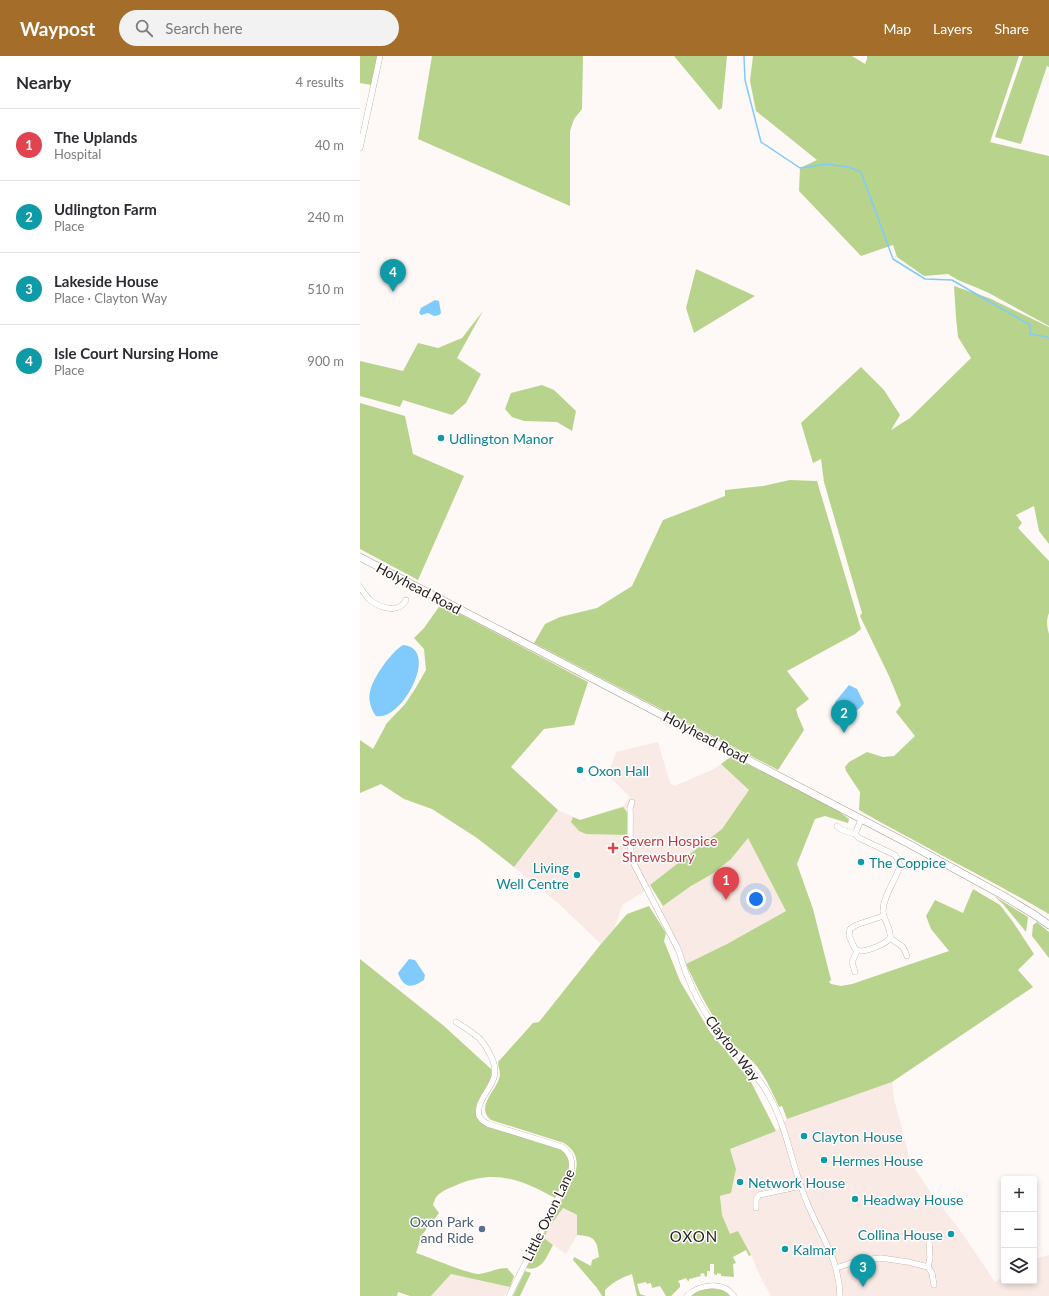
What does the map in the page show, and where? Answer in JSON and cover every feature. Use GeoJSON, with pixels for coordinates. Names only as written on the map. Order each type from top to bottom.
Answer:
{"type":"FeatureCollection","features":[{"type":"Feature","properties":{"kind":"main road","name":"Holyhead Road"},"geometry":{"type":"LineString","coordinates":[[360,557],[909,844],[1002,895],[1049,925]]}},
{"type":"Feature","properties":{"kind":"street"},"geometry":{"type":"LineString","coordinates":[[360,148],[380,56]]}},
{"type":"Feature","properties":{"kind":"street"},"geometry":{"type":"LineString","coordinates":[[360,587],[370,600],[386,608],[397,608],[405,603],[410,609]]}},
{"type":"Feature","properties":{"kind":"street","name":"Clayton Way"},"geometry":{"type":"LineString","coordinates":[[632,802],[630,808],[630,849],[634,864],[678,949],[683,960],[688,979],[706,1014],[717,1031],[759,1080],[778,1113],[801,1186],[833,1256],[839,1283],[840,1296]]}},
{"type":"Feature","properties":{"kind":"street"},"geometry":{"type":"LineString","coordinates":[[855,834],[861,820]]}},
{"type":"Feature","properties":{"kind":"street"},"geometry":{"type":"LineString","coordinates":[[837,826],[842,830],[855,834],[859,838],[893,854],[898,860],[900,866],[883,908],[883,916],[890,933],[890,938],[885,943],[866,950],[857,951]]}},
{"type":"Feature","properties":{"kind":"street"},"geometry":{"type":"LineString","coordinates":[[857,951],[849,936],[850,930],[856,925],[883,916]]}},
{"type":"Feature","properties":{"kind":"street"},"geometry":{"type":"LineString","coordinates":[[890,938],[903,947],[907,956]]}},
{"type":"Feature","properties":{"kind":"street"},"geometry":{"type":"LineString","coordinates":[[854,972],[852,962],[857,951]]}},
{"type":"Feature","properties":{"kind":"street","name":"Little Oxon Lane"},"geometry":{"type":"LineString","coordinates":[[456,1022],[479,1038],[486,1048],[495,1068],[495,1077],[479,1105],[479,1116],[483,1121],[488,1124],[562,1147],[569,1153],[572,1162],[572,1172],[509,1296]]}},
{"type":"Feature","properties":{"kind":"street"},"geometry":{"type":"LineString","coordinates":[[756,1208],[756,1199],[759,1195],[801,1186]]}},
{"type":"Feature","properties":{"kind":"street"},"geometry":{"type":"LineString","coordinates":[[928,1267],[930,1255],[929,1242]]}},
{"type":"Feature","properties":{"kind":"street"},"geometry":{"type":"LineString","coordinates":[[836,1268],[851,1263],[881,1258],[908,1262],[928,1267],[932,1273],[934,1285]]}},
{"type":"Feature","properties":{"kind":"street"},"geometry":{"type":"LineString","coordinates":[[687,1296],[693,1291],[702,1287],[713,1286],[724,1288],[734,1296]]}},
{"type":"Feature","properties":{"kind":"shaded area","name":"Severn Hospice Shrewsbury"},"geometry":{"type":"Polygon","coordinates":[[[658,742],[670,783],[674,786],[712,770],[721,764],[749,790],[722,829],[642,893],[622,905],[615,927],[601,944],[559,904],[514,867],[558,810],[580,820],[623,806],[630,797],[608,775],[616,752],[658,742]]]}},
{"type":"Feature","properties":{"kind":"shaded area"},"geometry":{"type":"Polygon","coordinates":[[[748,837],[786,911],[727,944],[686,964],[660,910],[663,906],[731,859],[748,837]]]}},
{"type":"Feature","properties":{"kind":"shaded area"},"geometry":{"type":"Polygon","coordinates":[[[892,1082],[894,1099],[911,1163],[931,1193],[962,1233],[995,1282],[1001,1278],[1001,1284],[1037,1284],[1037,1258],[1049,1255],[1049,1296],[771,1296],[738,1231],[730,1235],[722,1215],[720,1196],[731,1193],[736,1169],[730,1149],[776,1131],[787,1119],[892,1082]]]}},
{"type":"Feature","properties":{"kind":"shaded area"},"geometry":{"type":"Polygon","coordinates":[[[562,1208],[577,1215],[577,1235],[566,1254],[544,1238],[549,1227],[562,1208]]]}},
{"type":"Feature","properties":{"kind":"shaded area"},"geometry":{"type":"Polygon","coordinates":[[[451,1274],[510,1287],[504,1296],[431,1296],[451,1274]]]}},
{"type":"Feature","properties":{"kind":"green space"},"geometry":{"type":"Polygon","coordinates":[[[360,56],[377,56],[372,85],[360,83],[360,56]]]}},
{"type":"Feature","properties":{"kind":"green space"},"geometry":{"type":"Polygon","coordinates":[[[432,56],[583,56],[582,109],[574,119],[570,131],[570,206],[418,139],[432,56]]]}},
{"type":"Feature","properties":{"kind":"green space"},"geometry":{"type":"Polygon","coordinates":[[[674,56],[727,56],[722,108],[719,110],[674,56]]]}},
{"type":"Feature","properties":{"kind":"green space"},"geometry":{"type":"Polygon","coordinates":[[[753,56],[852,56],[865,64],[867,56],[1019,56],[990,142],[1049,156],[1049,326],[987,292],[958,280],[948,274],[924,276],[897,257],[893,245],[861,256],[799,191],[800,168],[817,160],[756,111],[750,81],[753,56]]]}},
{"type":"Feature","properties":{"kind":"green space"},"geometry":{"type":"Polygon","coordinates":[[[1023,56],[1049,56],[1049,67],[1047,66],[1021,144],[995,137],[1023,56]]]}},
{"type":"Feature","properties":{"kind":"green space"},"geometry":{"type":"Polygon","coordinates":[[[696,269],[755,296],[694,333],[686,308],[696,269]]]}},
{"type":"Feature","properties":{"kind":"green space"},"geometry":{"type":"Polygon","coordinates":[[[954,286],[989,298],[1049,327],[1049,544],[1039,531],[1034,506],[1016,515],[1022,523],[1018,528],[1049,561],[1049,613],[1047,624],[1049,634],[1049,914],[859,810],[860,792],[846,771],[845,767],[849,762],[867,752],[883,757],[894,756],[915,736],[896,712],[901,705],[889,676],[860,616],[862,613],[824,482],[821,459],[813,463],[801,423],[861,367],[884,390],[900,415],[891,430],[910,418],[971,358],[958,337],[954,286]]]}},
{"type":"Feature","properties":{"kind":"green space"},"geometry":{"type":"Polygon","coordinates":[[[483,311],[457,358],[481,374],[466,403],[452,415],[403,400],[400,407],[360,396],[360,361],[403,371],[418,343],[438,348],[462,338],[483,311]]]}},
{"type":"Feature","properties":{"kind":"green space"},"geometry":{"type":"Polygon","coordinates":[[[542,385],[554,390],[576,411],[572,431],[557,422],[524,421],[512,417],[505,409],[511,393],[542,385]]]}},
{"type":"Feature","properties":{"kind":"green space"},"geometry":{"type":"Polygon","coordinates":[[[360,403],[405,416],[413,454],[464,476],[418,580],[360,549],[360,403]]]}},
{"type":"Feature","properties":{"kind":"green space"},"geometry":{"type":"Polygon","coordinates":[[[790,480],[817,481],[861,629],[855,634],[787,671],[809,699],[796,709],[804,730],[778,770],[534,643],[545,624],[560,617],[597,608],[632,586],[663,520],[725,496],[725,490],[763,486],[790,480]]]}},
{"type":"Feature","properties":{"kind":"green space"},"geometry":{"type":"Polygon","coordinates":[[[441,604],[588,682],[574,725],[544,729],[511,767],[558,810],[514,867],[477,838],[432,809],[404,799],[381,784],[360,793],[360,740],[373,749],[387,723],[405,704],[415,689],[426,670],[424,649],[414,638],[424,628],[441,604]]]}},
{"type":"Feature","properties":{"kind":"green space"},"geometry":{"type":"Polygon","coordinates":[[[732,756],[838,811],[849,819],[848,823],[825,816],[815,819],[797,864],[813,909],[831,980],[829,982],[831,984],[841,986],[852,984],[949,951],[931,929],[926,916],[935,900],[963,913],[973,889],[1000,905],[1034,954],[1018,970],[1033,987],[892,1082],[787,1119],[782,1106],[779,1107],[768,1083],[757,1066],[730,1041],[717,1023],[700,994],[686,964],[727,944],[786,911],[748,838],[731,859],[712,874],[691,886],[663,906],[650,885],[722,829],[749,790],[721,764],[732,756]]]}},
{"type":"Feature","properties":{"kind":"green space"},"geometry":{"type":"Polygon","coordinates":[[[623,807],[627,812],[627,835],[586,834],[579,831],[571,822],[573,817],[580,820],[623,807]]]}},
{"type":"Feature","properties":{"kind":"green space"},"geometry":{"type":"Polygon","coordinates":[[[994,896],[1028,917],[1026,932],[1003,904],[994,896]]]}},
{"type":"Feature","properties":{"kind":"green space"},"geometry":{"type":"Polygon","coordinates":[[[649,906],[666,933],[664,941],[680,981],[710,1032],[750,1080],[776,1131],[730,1149],[736,1169],[731,1193],[720,1196],[722,1215],[730,1234],[738,1231],[751,1255],[749,1256],[746,1250],[733,1257],[736,1263],[733,1264],[734,1277],[721,1276],[721,1274],[717,1273],[717,1275],[714,1274],[714,1264],[710,1264],[710,1271],[707,1271],[707,1276],[705,1277],[704,1273],[700,1274],[701,1276],[689,1279],[689,1281],[686,1278],[678,1281],[680,1287],[671,1296],[666,1296],[660,1286],[652,1288],[651,1283],[647,1284],[646,1282],[637,1284],[640,1294],[646,1296],[637,1296],[632,1274],[611,1285],[605,1290],[605,1296],[602,1296],[573,1260],[574,1257],[591,1266],[592,1260],[599,1257],[596,1243],[588,1236],[577,1235],[577,1215],[563,1208],[549,1227],[544,1238],[553,1245],[546,1258],[536,1268],[526,1268],[575,1174],[577,1164],[576,1156],[564,1143],[491,1120],[486,1115],[485,1109],[488,1098],[500,1075],[498,1062],[533,1023],[539,1022],[601,944],[627,914],[649,906]]]}},
{"type":"Feature","properties":{"kind":"green space"},"geometry":{"type":"Polygon","coordinates":[[[1037,922],[1049,932],[1049,958],[1032,936],[1033,925],[1037,922]]]}},
{"type":"Feature","properties":{"kind":"green space"},"geometry":{"type":"Polygon","coordinates":[[[360,959],[444,1026],[491,1069],[492,1074],[476,1108],[476,1114],[480,1122],[559,1148],[565,1152],[568,1157],[569,1168],[555,1198],[520,1182],[497,1177],[485,1177],[447,1189],[441,1192],[435,1199],[433,1205],[439,1213],[422,1235],[416,1253],[479,1274],[507,1268],[514,1276],[510,1287],[451,1274],[431,1296],[410,1296],[398,1292],[397,1296],[360,1296],[360,959]]]}},
{"type":"Feature","properties":{"kind":"green space"},"geometry":{"type":"Polygon","coordinates":[[[525,1271],[531,1273],[520,1296],[513,1296],[525,1271]]]}},
{"type":"Feature","properties":{"kind":"green space"},"geometry":{"type":"Polygon","coordinates":[[[709,1288],[718,1289],[730,1296],[689,1296],[694,1292],[709,1288]]]}},
{"type":"Feature","properties":{"kind":"water"},"geometry":{"type":"Polygon","coordinates":[[[435,300],[439,301],[441,313],[439,315],[434,316],[428,313],[421,315],[419,313],[421,308],[435,300]]]}},
{"type":"Feature","properties":{"kind":"water"},"geometry":{"type":"Polygon","coordinates":[[[403,645],[414,649],[418,658],[418,670],[414,684],[397,708],[386,715],[376,716],[371,707],[369,695],[374,680],[393,653],[403,645]]]}},
{"type":"Feature","properties":{"kind":"water"},"geometry":{"type":"Polygon","coordinates":[[[849,685],[857,689],[864,703],[857,710],[847,715],[841,711],[835,702],[849,685]]]}},
{"type":"Feature","properties":{"kind":"water"},"geometry":{"type":"Polygon","coordinates":[[[409,959],[415,960],[425,975],[424,980],[412,986],[409,986],[403,982],[398,973],[409,959]]]}},
{"type":"Feature","properties":{"kind":"waterway"},"geometry":{"type":"LineString","coordinates":[[744,56],[745,80],[761,142],[800,168],[826,164],[849,167],[861,172],[893,259],[925,279],[952,280],[1030,325],[1030,334],[1047,337],[1049,339]]}},
{"type":"Feature","properties":{"kind":"place","name":"Isle Court Nursing Home"},"geometry":{"type":"Point","coordinates":[393,292]}},
{"type":"Feature","properties":{"kind":"place","name":"Udlington Manor"},"geometry":{"type":"Point","coordinates":[441,438]}},
{"type":"Feature","properties":{"kind":"place","name":"Udlington Farm"},"geometry":{"type":"Point","coordinates":[844,733]}},
{"type":"Feature","properties":{"kind":"place","name":"Oxon Hall"},"geometry":{"type":"Point","coordinates":[580,770]}},
{"type":"Feature","properties":{"kind":"place","name":"Severn Hospice Shrewsbury"},"geometry":{"type":"Point","coordinates":[613,848]}},
{"type":"Feature","properties":{"kind":"place","name":"The Coppice"},"geometry":{"type":"Point","coordinates":[861,862]}},
{"type":"Feature","properties":{"kind":"place","name":"Living Well Centre"},"geometry":{"type":"Point","coordinates":[577,875]}},
{"type":"Feature","properties":{"kind":"place","name":"The Uplands"},"geometry":{"type":"Point","coordinates":[726,900]}},
{"type":"Feature","properties":{"kind":"place","name":"Clayton House"},"geometry":{"type":"Point","coordinates":[804,1136]}},
{"type":"Feature","properties":{"kind":"place","name":"Hermes House"},"geometry":{"type":"Point","coordinates":[824,1160]}},
{"type":"Feature","properties":{"kind":"place","name":"Network House"},"geometry":{"type":"Point","coordinates":[740,1182]}},
{"type":"Feature","properties":{"kind":"place","name":"Headway House"},"geometry":{"type":"Point","coordinates":[855,1199]}},
{"type":"Feature","properties":{"kind":"place","name":"Oxon Park and Ride"},"geometry":{"type":"Point","coordinates":[482,1229]}},
{"type":"Feature","properties":{"kind":"place","name":"Collina House"},"geometry":{"type":"Point","coordinates":[951,1234]}},
{"type":"Feature","properties":{"kind":"place","name":"Kalmar"},"geometry":{"type":"Point","coordinates":[785,1249]}},
{"type":"Feature","properties":{"kind":"place","name":"Lakeside House"},"geometry":{"type":"Point","coordinates":[863,1287]}},
{"type":"Feature","properties":{"kind":"district","name":"OXON"},"geometry":{"type":"Point","coordinates":[694,1236]}}]}
